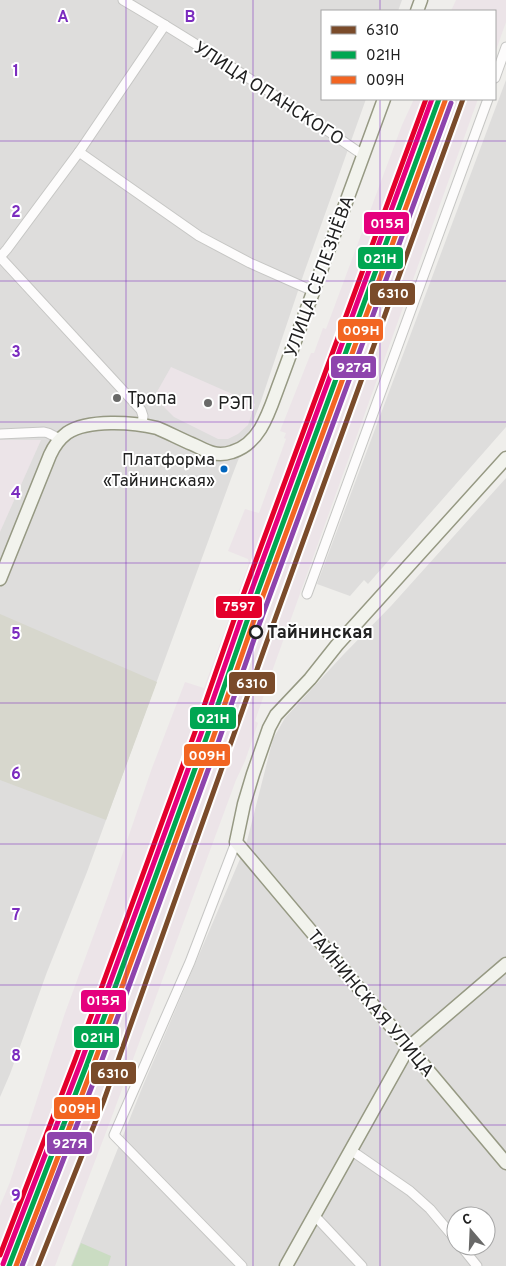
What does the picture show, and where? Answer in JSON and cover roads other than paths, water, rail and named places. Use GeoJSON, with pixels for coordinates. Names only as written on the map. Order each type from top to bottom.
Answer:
{"type":"FeatureCollection","features":[{"type":"Feature","properties":{"kind":"street","name":"УЛИЦА ОПАНСКОГО"},"geometry":{"type":"LineString","coordinates":[[123,0],[293,107],[362,156]]}},
{"type":"Feature","properties":{"kind":"street"},"geometry":{"type":"LineString","coordinates":[[0,579],[45,467],[60,439],[68,433],[85,426],[142,425],[142,410],[0,257],[80,152],[165,25]]}},
{"type":"Feature","properties":{"kind":"street"},"geometry":{"type":"LineString","coordinates":[[496,75],[506,47]]}},
{"type":"Feature","properties":{"kind":"street","name":"УЛИЦА СЕЛЕЗНЁВА"},"geometry":{"type":"LineString","coordinates":[[142,425],[157,428],[210,452],[223,454],[244,447],[257,434],[267,416],[384,100]]}},
{"type":"Feature","properties":{"kind":"street"},"geometry":{"type":"LineString","coordinates":[[307,594],[488,100]]}},
{"type":"Feature","properties":{"kind":"street"},"geometry":{"type":"LineString","coordinates":[[80,152],[199,236],[250,263],[313,291]]}},
{"type":"Feature","properties":{"kind":"street"},"geometry":{"type":"LineString","coordinates":[[0,434],[44,432],[60,439]]}},
{"type":"Feature","properties":{"kind":"street"},"geometry":{"type":"LineString","coordinates":[[242,1266],[114,1134],[190,962],[236,842],[253,774],[269,728],[276,715],[310,680],[343,639],[506,458]]}},
{"type":"Feature","properties":{"kind":"street","name":"ТАЙНИНСКАЯ УЛИЦА"},"geometry":{"type":"LineString","coordinates":[[236,842],[506,1163]]}},
{"type":"Feature","properties":{"kind":"street"},"geometry":{"type":"LineString","coordinates":[[286,1266],[408,1048],[506,964]]}},
{"type":"Feature","properties":{"kind":"street"},"geometry":{"type":"LineString","coordinates":[[352,1151],[410,1191],[446,1228]]}},
{"type":"Feature","properties":{"kind":"street"},"geometry":{"type":"LineString","coordinates":[[314,1215],[362,1266]]}},
{"type":"Feature","properties":{"kind":"street"},"geometry":{"type":"LineString","coordinates":[[469,1256],[477,1266]]}},
{"type":"Feature","properties":{"kind":"place","name":"Тропа"},"geometry":{"type":"Point","coordinates":[117,398]}},
{"type":"Feature","properties":{"kind":"place","name":"РЭП"},"geometry":{"type":"Point","coordinates":[208,403]}},
{"type":"Feature","properties":{"kind":"place","name":"Платформа «Тайнинская»"},"geometry":{"type":"Point","coordinates":[224,469]}},
{"type":"Feature","properties":{"kind":"place","name":"Тайнинская"},"geometry":{"type":"Point","coordinates":[256,632]}}]}
